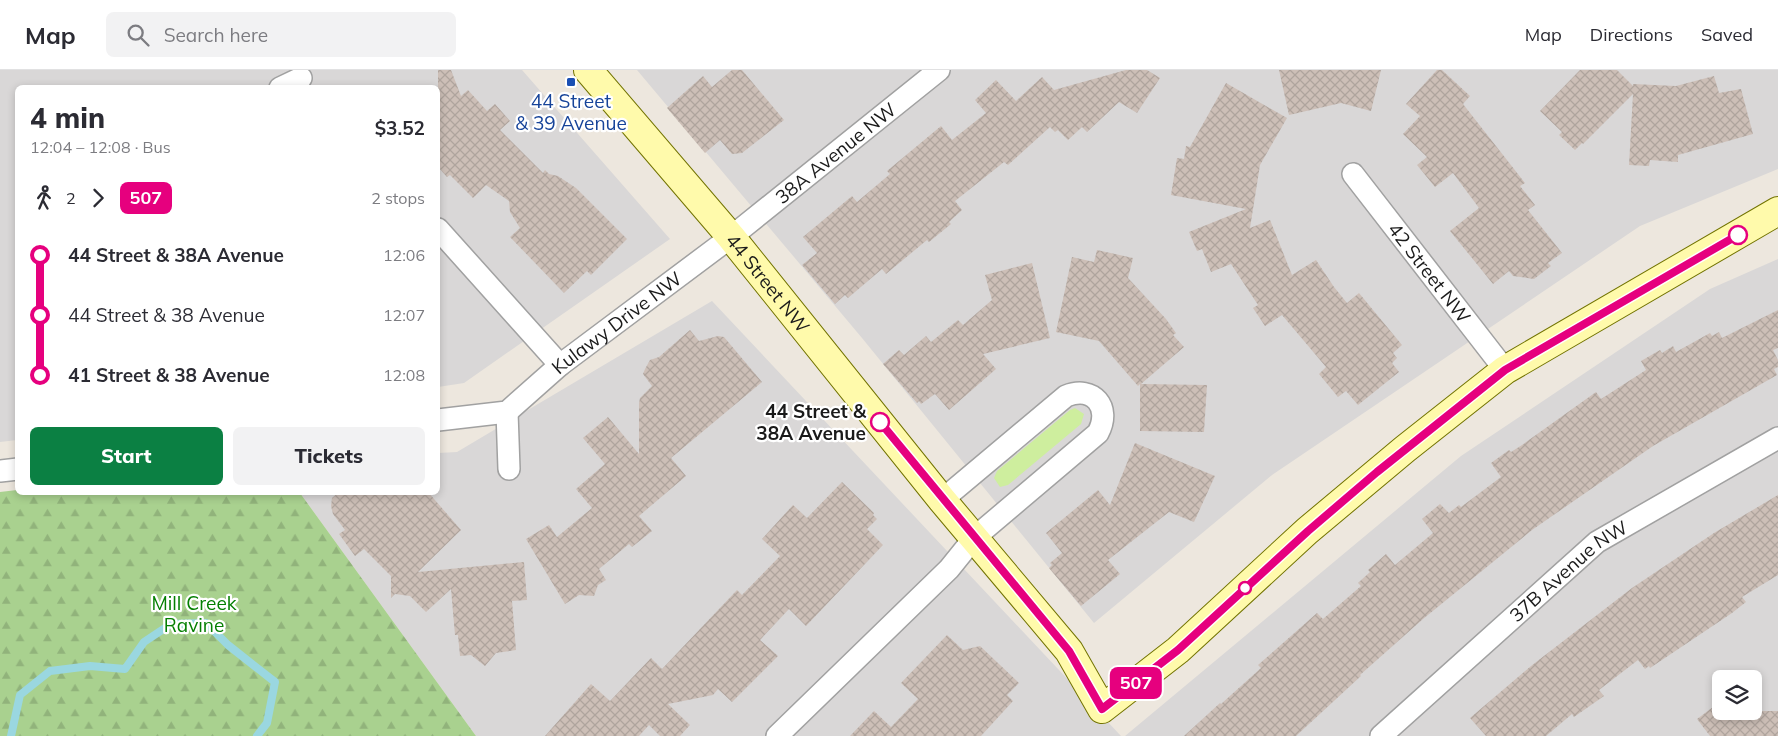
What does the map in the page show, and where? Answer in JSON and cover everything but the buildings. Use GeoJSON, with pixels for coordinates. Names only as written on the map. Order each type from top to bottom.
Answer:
{"type":"FeatureCollection","features":[{"type":"Feature","properties":{"kind":"street","name":"44 Street NW"},"geometry":{"type":"LineString","coordinates":[[588,70],[731,237],[942,500],[1069,651],[1102,709],[1178,650],[1352,493],[1505,370]]}},
{"type":"Feature","properties":{"kind":"street","name":"38A Avenue NW"},"geometry":{"type":"LineString","coordinates":[[731,237],[939,70]]}},
{"type":"Feature","properties":{"kind":"street"},"geometry":{"type":"LineString","coordinates":[[287,85],[302,78]]}},
{"type":"Feature","properties":{"kind":"street","name":"42 Street NW"},"geometry":{"type":"LineString","coordinates":[[1353,174],[1505,370]]}},
{"type":"Feature","properties":{"kind":"street"},"geometry":{"type":"LineString","coordinates":[[1505,370],[1778,211]]}},
{"type":"Feature","properties":{"kind":"street"},"geometry":{"type":"LineString","coordinates":[[440,231],[560,365]]}},
{"type":"Feature","properties":{"kind":"street","name":"Kulawy Drive NW"},"geometry":{"type":"LineString","coordinates":[[507,412],[560,365],[731,237]]}},
{"type":"Feature","properties":{"kind":"street"},"geometry":{"type":"LineString","coordinates":[[777,736],[948,569],[974,538],[1098,433],[1104,417],[1100,405],[1096,399],[1083,392],[1066,396],[942,500]]}},
{"type":"Feature","properties":{"kind":"street"},"geometry":{"type":"LineString","coordinates":[[440,420],[507,412],[509,469]]}},
{"type":"Feature","properties":{"kind":"street","name":"37B Avenue NW"},"geometry":{"type":"LineString","coordinates":[[1382,736],[1597,542],[1778,438]]}},
{"type":"Feature","properties":{"kind":"street"},"geometry":{"type":"LineString","coordinates":[[0,471],[15,468]]}},
{"type":"Feature","properties":{"kind":"shaded area"},"geometry":{"type":"Polygon","coordinates":[[[0,70],[522,70],[670,239],[464,383],[440,387],[440,85],[15,85],[15,440],[0,442],[0,70]]]}},
{"type":"Feature","properties":{"kind":"shaded area"},"geometry":{"type":"Polygon","coordinates":[[[637,70],[1778,70],[1778,169],[1640,226],[1272,475],[1094,623],[862,338],[637,70]]]}},
{"type":"Feature","properties":{"kind":"shaded area"},"geometry":{"type":"Polygon","coordinates":[[[1778,259],[1778,736],[1125,736],[1461,456],[1710,289],[1778,259]]]}},
{"type":"Feature","properties":{"kind":"shaded area"},"geometry":{"type":"Polygon","coordinates":[[[712,301],[1121,736],[476,736],[301,495],[440,495],[440,453],[457,452],[712,301]]]}},
{"type":"Feature","properties":{"kind":"green space"},"geometry":{"type":"Polygon","coordinates":[[[1075,408],[1084,414],[1081,424],[1008,485],[1000,487],[994,478],[997,471],[1070,410],[1075,408]]]}},
{"type":"Feature","properties":{"kind":"green space","name":"Mill Creek Ravine"},"geometry":{"type":"Polygon","coordinates":[[[15,490],[15,495],[301,495],[476,736],[0,736],[0,492],[15,490]]]}},
{"type":"Feature","properties":{"kind":"waterway"},"geometry":{"type":"LineString","coordinates":[[11,736],[20,695],[50,671],[90,666],[125,669],[144,642],[171,624],[206,623],[228,645],[275,682],[267,723],[257,736]]}},
{"type":"Feature","properties":{"kind":"bus line","name":"507"},"geometry":{"type":"LineString","coordinates":[[880,422],[953,513],[1069,651],[1102,709],[1178,650],[1308,531],[1377,472],[1505,370],[1738,235]]}},
{"type":"Feature","properties":{"kind":"place","name":"44 Street & 39 Avenue"},"geometry":{"type":"Point","coordinates":[571,82]}},
{"type":"Feature","properties":{"kind":"place","name":"44 Street & 38A Avenue"},"geometry":{"type":"Point","coordinates":[880,422]}}]}
